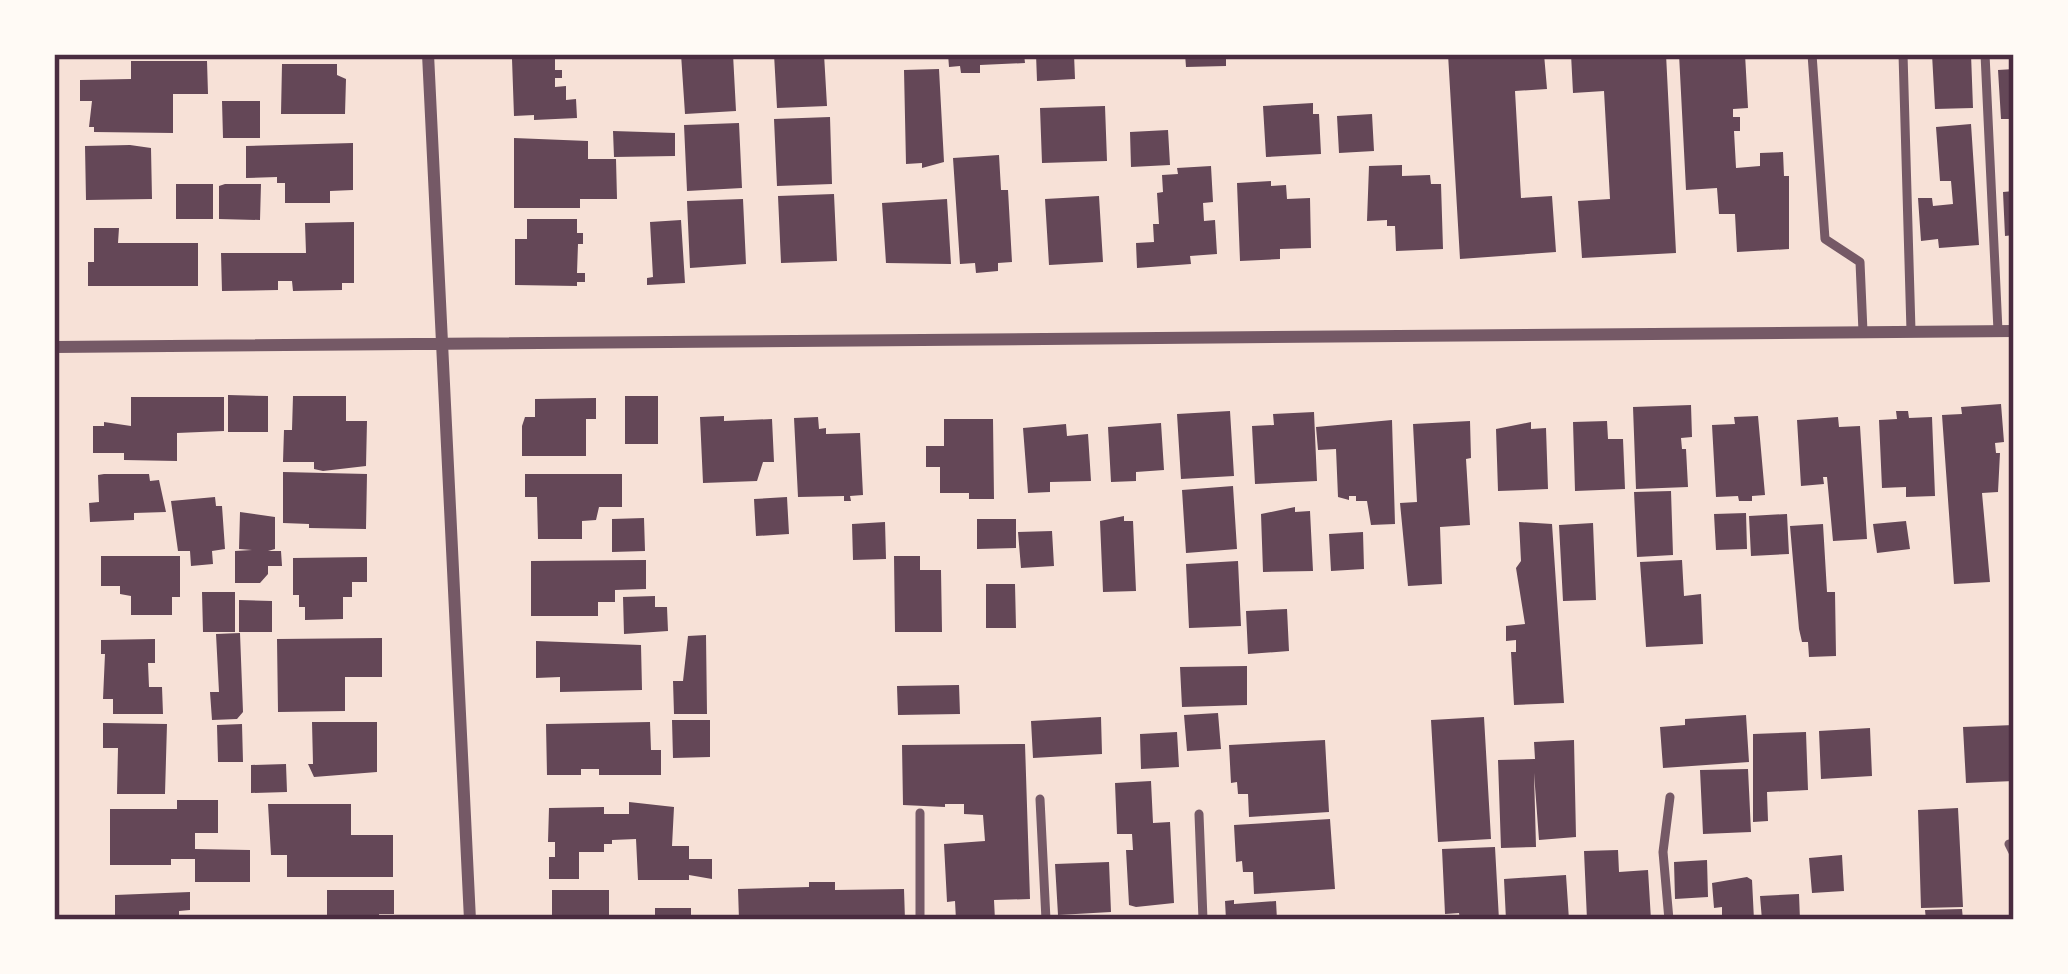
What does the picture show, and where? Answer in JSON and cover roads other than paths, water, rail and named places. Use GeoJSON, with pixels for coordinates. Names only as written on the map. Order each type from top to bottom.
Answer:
{"type":"FeatureCollection","features":[{"type":"Feature","properties":{"kind":"street"},"geometry":{"type":"LineString","coordinates":[[428,54],[470,920]]}},
{"type":"Feature","properties":{"kind":"street"},"geometry":{"type":"LineString","coordinates":[[54,347],[2014,331]]}},
{"type":"Feature","properties":{"kind":"lane"},"geometry":{"type":"LineString","coordinates":[[1812,54],[1826,239],[1860,262],[1863,332]]}},
{"type":"Feature","properties":{"kind":"lane"},"geometry":{"type":"LineString","coordinates":[[1903,54],[1911,331]]}},
{"type":"Feature","properties":{"kind":"lane"},"geometry":{"type":"LineString","coordinates":[[1985,54],[1998,331]]}},
{"type":"Feature","properties":{"kind":"lane"},"geometry":{"type":"LineString","coordinates":[[1669,920],[1663,852],[1670,797]]}},
{"type":"Feature","properties":{"kind":"lane"},"geometry":{"type":"LineString","coordinates":[[1040,799],[1046,920]]}},
{"type":"Feature","properties":{"kind":"lane"},"geometry":{"type":"LineString","coordinates":[[920,813],[920,920]]}},
{"type":"Feature","properties":{"kind":"lane"},"geometry":{"type":"LineString","coordinates":[[1199,814],[1204,920]]}}]}
